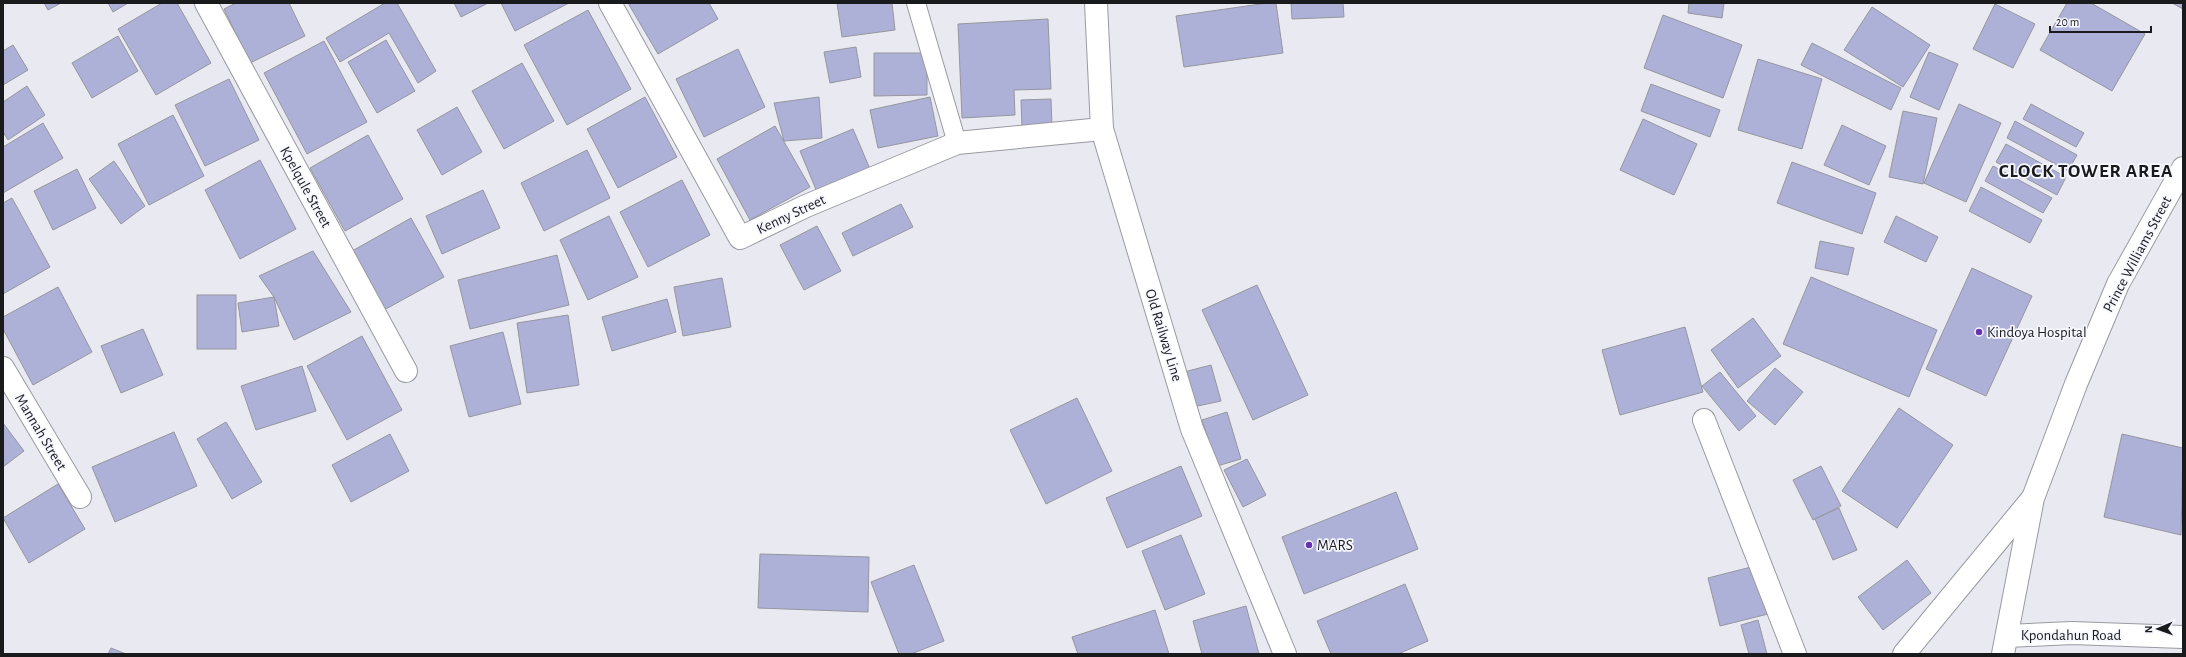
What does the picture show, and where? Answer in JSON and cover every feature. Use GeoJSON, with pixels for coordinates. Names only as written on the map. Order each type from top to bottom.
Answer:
{"type":"FeatureCollection","features":[{"type":"Feature","properties":{"kind":"street","name":"Kpelqule Street"},"geometry":{"type":"LineString","coordinates":[[206,3],[406,371]]}},
{"type":"Feature","properties":{"kind":"street","name":"Kenny Street"},"geometry":{"type":"LineString","coordinates":[[610,3],[740,238],[806,206],[957,143],[1102,129]]}},
{"type":"Feature","properties":{"kind":"street","name":"Old Railway Line"},"geometry":{"type":"LineString","coordinates":[[1096,3],[1102,129],[1192,429],[1285,654]]}},
{"type":"Feature","properties":{"kind":"street","name":"Prince Williams Street"},"geometry":{"type":"LineString","coordinates":[[2032,498],[2076,384],[2118,284],[2183,168]]}},
{"type":"Feature","properties":{"kind":"street","name":"Mannah Street"},"geometry":{"type":"LineString","coordinates":[[3,368],[80,496]]}},
{"type":"Feature","properties":{"kind":"street"},"geometry":{"type":"LineString","coordinates":[[1704,420],[1795,654]]}},
{"type":"Feature","properties":{"kind":"street"},"geometry":{"type":"LineString","coordinates":[[2005,645],[2032,498]]}},
{"type":"Feature","properties":{"kind":"street"},"geometry":{"type":"LineString","coordinates":[[1904,654],[2032,498]]}},
{"type":"Feature","properties":{"kind":"street","name":"Kpondahun Road"},"geometry":{"type":"LineString","coordinates":[[2005,645],[2072,634],[2183,637]]}},
{"type":"Feature","properties":{"kind":"lane"},"geometry":{"type":"LineString","coordinates":[[916,3],[957,143]]}},
{"type":"Feature","properties":{"kind":"building"},"geometry":{"type":"Polygon","coordinates":[[[44,3],[61,3],[48,10],[44,3]]]}},
{"type":"Feature","properties":{"kind":"building"},"geometry":{"type":"Polygon","coordinates":[[[108,3],[128,3],[113,12],[108,3]]]}},
{"type":"Feature","properties":{"kind":"building"},"geometry":{"type":"Polygon","coordinates":[[[162,3],[177,3],[211,63],[156,95],[118,29],[162,3]]]}},
{"type":"Feature","properties":{"kind":"building"},"geometry":{"type":"Polygon","coordinates":[[[236,3],[289,3],[305,36],[250,63],[224,9],[236,3]]]}},
{"type":"Feature","properties":{"kind":"building"},"geometry":{"type":"Polygon","coordinates":[[[385,3],[397,3],[436,71],[418,83],[389,33],[340,62],[326,38],[385,3]]]}},
{"type":"Feature","properties":{"kind":"building"},"geometry":{"type":"Polygon","coordinates":[[[454,3],[488,3],[461,17],[454,3]]]}},
{"type":"Feature","properties":{"kind":"building"},"geometry":{"type":"Polygon","coordinates":[[[501,3],[569,3],[515,31],[501,3]]]}},
{"type":"Feature","properties":{"kind":"building"},"geometry":{"type":"Polygon","coordinates":[[[628,3],[709,3],[718,19],[658,54],[628,3]]]}},
{"type":"Feature","properties":{"kind":"building"},"geometry":{"type":"Polygon","coordinates":[[[837,3],[892,3],[895,30],[842,37],[837,3]]]}},
{"type":"Feature","properties":{"kind":"building"},"geometry":{"type":"Polygon","coordinates":[[[1276,3],[1283,53],[1184,67],[1176,16],[1276,3]]]}},
{"type":"Feature","properties":{"kind":"building"},"geometry":{"type":"Polygon","coordinates":[[[1291,3],[1343,3],[1344,17],[1292,19],[1291,3]]]}},
{"type":"Feature","properties":{"kind":"building"},"geometry":{"type":"Polygon","coordinates":[[[1689,3],[1724,3],[1722,18],[1688,13],[1689,3]]]}},
{"type":"Feature","properties":{"kind":"building"},"geometry":{"type":"Polygon","coordinates":[[[2067,3],[2091,3],[2145,34],[2112,91],[2040,50],[2067,3]]]}},
{"type":"Feature","properties":{"kind":"building"},"geometry":{"type":"Polygon","coordinates":[[[2172,3],[2183,3],[2183,9],[2172,3]]]}},
{"type":"Feature","properties":{"kind":"building"},"geometry":{"type":"Polygon","coordinates":[[[1995,4],[2035,24],[2013,68],[1973,49],[1995,4]]]}},
{"type":"Feature","properties":{"kind":"building"},"geometry":{"type":"Polygon","coordinates":[[[1872,7],[1930,45],[1903,87],[1844,50],[1872,7]]]}},
{"type":"Feature","properties":{"kind":"building"},"geometry":{"type":"Polygon","coordinates":[[[588,10],[631,89],[567,125],[524,45],[588,10]]]}},
{"type":"Feature","properties":{"kind":"building"},"geometry":{"type":"Polygon","coordinates":[[[1663,15],[1742,45],[1723,98],[1644,68],[1663,15]]]}},
{"type":"Feature","properties":{"kind":"building"},"geometry":{"type":"Polygon","coordinates":[[[1048,19],[1051,89],[1014,90],[1015,115],[962,118],[958,24],[1048,19]]]}},
{"type":"Feature","properties":{"kind":"building"},"geometry":{"type":"Polygon","coordinates":[[[118,36],[138,71],[92,98],[72,63],[118,36]]]}},
{"type":"Feature","properties":{"kind":"building"},"geometry":{"type":"Polygon","coordinates":[[[386,40],[415,91],[377,113],[348,62],[386,40]]]}},
{"type":"Feature","properties":{"kind":"building"},"geometry":{"type":"Polygon","coordinates":[[[324,41],[367,122],[307,154],[264,73],[324,41]]]}},
{"type":"Feature","properties":{"kind":"building"},"geometry":{"type":"Polygon","coordinates":[[[1812,43],[1901,88],[1891,110],[1801,65],[1812,43]]]}},
{"type":"Feature","properties":{"kind":"building"},"geometry":{"type":"Polygon","coordinates":[[[13,45],[28,70],[3,85],[3,51],[13,45]]]}},
{"type":"Feature","properties":{"kind":"building"},"geometry":{"type":"Polygon","coordinates":[[[856,47],[861,77],[830,83],[824,52],[856,47]]]}},
{"type":"Feature","properties":{"kind":"building"},"geometry":{"type":"Polygon","coordinates":[[[738,49],[765,107],[704,137],[676,79],[738,49]]]}},
{"type":"Feature","properties":{"kind":"building"},"geometry":{"type":"Polygon","coordinates":[[[1929,52],[1958,64],[1939,110],[1910,97],[1929,52]]]}},
{"type":"Feature","properties":{"kind":"building"},"geometry":{"type":"Polygon","coordinates":[[[874,53],[927,53],[927,95],[874,96],[874,53]]]}},
{"type":"Feature","properties":{"kind":"building"},"geometry":{"type":"Polygon","coordinates":[[[1758,59],[1822,79],[1802,149],[1738,130],[1758,59]]]}},
{"type":"Feature","properties":{"kind":"building"},"geometry":{"type":"Polygon","coordinates":[[[522,63],[554,121],[504,149],[472,91],[522,63]]]}},
{"type":"Feature","properties":{"kind":"building"},"geometry":{"type":"Polygon","coordinates":[[[229,79],[259,140],[205,166],[175,105],[229,79]]]}},
{"type":"Feature","properties":{"kind":"building"},"geometry":{"type":"Polygon","coordinates":[[[1651,84],[1720,110],[1710,137],[1641,111],[1651,84]]]}},
{"type":"Feature","properties":{"kind":"building"},"geometry":{"type":"Polygon","coordinates":[[[27,86],[45,115],[8,140],[3,132],[3,102],[27,86]]]}},
{"type":"Feature","properties":{"kind":"building"},"geometry":{"type":"Polygon","coordinates":[[[645,97],[677,157],[618,188],[587,129],[645,97]]]}},
{"type":"Feature","properties":{"kind":"building"},"geometry":{"type":"Polygon","coordinates":[[[819,97],[822,138],[784,141],[774,103],[819,97]]]}},
{"type":"Feature","properties":{"kind":"building"},"geometry":{"type":"Polygon","coordinates":[[[930,97],[938,136],[878,148],[870,110],[930,97]]]}},
{"type":"Feature","properties":{"kind":"building"},"geometry":{"type":"Polygon","coordinates":[[[1051,99],[1052,127],[1022,128],[1021,100],[1051,99]]]}},
{"type":"Feature","properties":{"kind":"building"},"geometry":{"type":"Polygon","coordinates":[[[1959,104],[2001,123],[1966,202],[1924,183],[1959,104]]]}},
{"type":"Feature","properties":{"kind":"building"},"geometry":{"type":"Polygon","coordinates":[[[2031,104],[2084,133],[2076,147],[2023,119],[2031,104]]]}},
{"type":"Feature","properties":{"kind":"building"},"geometry":{"type":"Polygon","coordinates":[[[457,107],[482,152],[442,175],[417,130],[457,107]]]}},
{"type":"Feature","properties":{"kind":"building"},"geometry":{"type":"Polygon","coordinates":[[[1903,111],[1937,118],[1923,184],[1889,177],[1903,111]]]}},
{"type":"Feature","properties":{"kind":"building"},"geometry":{"type":"Polygon","coordinates":[[[173,115],[204,176],[149,205],[118,144],[173,115]]]}},
{"type":"Feature","properties":{"kind":"building"},"geometry":{"type":"Polygon","coordinates":[[[1643,119],[1697,144],[1674,195],[1620,170],[1643,119]]]}},
{"type":"Feature","properties":{"kind":"building"},"geometry":{"type":"Polygon","coordinates":[[[2015,121],[2077,155],[2068,171],[2007,138],[2015,121]]]}},
{"type":"Feature","properties":{"kind":"building"},"geometry":{"type":"Polygon","coordinates":[[[43,123],[63,158],[3,193],[3,147],[43,123]]]}},
{"type":"Feature","properties":{"kind":"building"},"geometry":{"type":"Polygon","coordinates":[[[1842,125],[1886,146],[1869,185],[1824,165],[1842,125]]]}},
{"type":"Feature","properties":{"kind":"building"},"geometry":{"type":"Polygon","coordinates":[[[775,126],[810,187],[750,220],[717,159],[775,126]]]}},
{"type":"Feature","properties":{"kind":"building"},"geometry":{"type":"Polygon","coordinates":[[[853,129],[870,169],[817,192],[800,151],[853,129]]]}},
{"type":"Feature","properties":{"kind":"building"},"geometry":{"type":"Polygon","coordinates":[[[368,135],[403,199],[345,231],[310,168],[368,135]]]}},
{"type":"Feature","properties":{"kind":"building"},"geometry":{"type":"Polygon","coordinates":[[[2006,144],[2066,177],[2057,195],[1996,162],[2006,144]]]}},
{"type":"Feature","properties":{"kind":"building"},"geometry":{"type":"Polygon","coordinates":[[[587,150],[610,198],[544,231],[521,183],[587,150]]]}},
{"type":"Feature","properties":{"kind":"building"},"geometry":{"type":"Polygon","coordinates":[[[260,160],[296,229],[240,259],[205,190],[260,160]]]}},
{"type":"Feature","properties":{"kind":"building"},"geometry":{"type":"Polygon","coordinates":[[[114,161],[145,206],[121,224],[89,179],[114,161]]]}},
{"type":"Feature","properties":{"kind":"building"},"geometry":{"type":"Polygon","coordinates":[[[1792,162],[1876,193],[1862,234],[1777,203],[1792,162]]]}},
{"type":"Feature","properties":{"kind":"building"},"geometry":{"type":"Polygon","coordinates":[[[1993,166],[2052,198],[2043,213],[1985,181],[1993,166]]]}},
{"type":"Feature","properties":{"kind":"building"},"geometry":{"type":"Polygon","coordinates":[[[77,169],[96,208],[53,230],[34,191],[77,169]]]}},
{"type":"Feature","properties":{"kind":"building"},"geometry":{"type":"Polygon","coordinates":[[[682,180],[710,235],[648,267],[620,212],[682,180]]]}},
{"type":"Feature","properties":{"kind":"building"},"geometry":{"type":"Polygon","coordinates":[[[1981,187],[2042,220],[2030,243],[1969,211],[1981,187]]]}},
{"type":"Feature","properties":{"kind":"building"},"geometry":{"type":"Polygon","coordinates":[[[483,190],[500,228],[442,254],[426,216],[483,190]]]}},
{"type":"Feature","properties":{"kind":"building"},"geometry":{"type":"Polygon","coordinates":[[[12,198],[50,267],[3,294],[3,203],[12,198]]]}},
{"type":"Feature","properties":{"kind":"building"},"geometry":{"type":"Polygon","coordinates":[[[901,204],[913,227],[853,256],[842,233],[901,204]]]}},
{"type":"Feature","properties":{"kind":"building"},"geometry":{"type":"Polygon","coordinates":[[[609,216],[638,277],[588,300],[560,240],[609,216]]]}},
{"type":"Feature","properties":{"kind":"building"},"geometry":{"type":"Polygon","coordinates":[[[1896,216],[1938,237],[1926,262],[1884,242],[1896,216]]]}},
{"type":"Feature","properties":{"kind":"building"},"geometry":{"type":"Polygon","coordinates":[[[411,218],[444,277],[384,310],[352,251],[411,218]]]}},
{"type":"Feature","properties":{"kind":"building"},"geometry":{"type":"Polygon","coordinates":[[[817,226],[841,271],[804,290],[780,245],[817,226]]]}},
{"type":"Feature","properties":{"kind":"building"},"geometry":{"type":"Polygon","coordinates":[[[1820,241],[1854,248],[1848,275],[1815,268],[1820,241]]]}},
{"type":"Feature","properties":{"kind":"building"},"geometry":{"type":"Polygon","coordinates":[[[313,251],[351,312],[294,340],[274,297],[259,276],[313,251]]]}},
{"type":"Feature","properties":{"kind":"building"},"geometry":{"type":"Polygon","coordinates":[[[557,255],[569,305],[470,329],[458,280],[557,255]]]}},
{"type":"Feature","properties":{"kind":"building","name":"Kindoya Hospital"},"geometry":{"type":"Polygon","coordinates":[[[1972,268],[2032,296],[1986,396],[1926,369],[1972,268]]]}},
{"type":"Feature","properties":{"kind":"building"},"geometry":{"type":"Polygon","coordinates":[[[1811,277],[1937,330],[1909,397],[1783,344],[1811,277]]]}},
{"type":"Feature","properties":{"kind":"building"},"geometry":{"type":"Polygon","coordinates":[[[722,278],[731,327],[683,336],[674,287],[722,278]]]}},
{"type":"Feature","properties":{"kind":"building"},"geometry":{"type":"Polygon","coordinates":[[[1257,285],[1308,395],[1253,420],[1202,310],[1257,285]]]}},
{"type":"Feature","properties":{"kind":"building"},"geometry":{"type":"Polygon","coordinates":[[[58,287],[92,352],[33,385],[3,329],[3,317],[58,287]]]}},
{"type":"Feature","properties":{"kind":"building"},"geometry":{"type":"Polygon","coordinates":[[[197,295],[236,295],[236,349],[197,349],[197,295]]]}},
{"type":"Feature","properties":{"kind":"building"},"geometry":{"type":"Polygon","coordinates":[[[274,297],[279,326],[242,332],[238,303],[274,297]]]}},
{"type":"Feature","properties":{"kind":"building"},"geometry":{"type":"Polygon","coordinates":[[[667,299],[676,332],[612,351],[602,317],[667,299]]]}},
{"type":"Feature","properties":{"kind":"building"},"geometry":{"type":"Polygon","coordinates":[[[568,315],[579,385],[527,393],[517,323],[568,315]]]}},
{"type":"Feature","properties":{"kind":"building"},"geometry":{"type":"Polygon","coordinates":[[[1753,318],[1781,356],[1738,388],[1711,350],[1753,318]]]}},
{"type":"Feature","properties":{"kind":"building"},"geometry":{"type":"Polygon","coordinates":[[[1685,327],[1703,392],[1620,415],[1602,350],[1685,327]]]}},
{"type":"Feature","properties":{"kind":"building"},"geometry":{"type":"Polygon","coordinates":[[[143,329],[163,375],[121,393],[101,346],[143,329]]]}},
{"type":"Feature","properties":{"kind":"building"},"geometry":{"type":"Polygon","coordinates":[[[503,332],[521,404],[469,417],[450,346],[503,332]]]}},
{"type":"Feature","properties":{"kind":"building"},"geometry":{"type":"Polygon","coordinates":[[[362,336],[402,410],[347,440],[307,366],[362,336]]]}},
{"type":"Feature","properties":{"kind":"building"},"geometry":{"type":"Polygon","coordinates":[[[1211,365],[1221,401],[1193,407],[1184,372],[1211,365]]]}},
{"type":"Feature","properties":{"kind":"building"},"geometry":{"type":"Polygon","coordinates":[[[302,366],[316,411],[256,430],[241,386],[302,366]]]}},
{"type":"Feature","properties":{"kind":"building"},"geometry":{"type":"Polygon","coordinates":[[[1775,368],[1803,392],[1775,425],[1747,401],[1775,368]]]}},
{"type":"Feature","properties":{"kind":"building"},"geometry":{"type":"Polygon","coordinates":[[[1720,372],[1756,416],[1739,431],[1702,386],[1720,372]]]}},
{"type":"Feature","properties":{"kind":"building"},"geometry":{"type":"Polygon","coordinates":[[[1077,398],[1112,471],[1046,504],[1010,430],[1077,398]]]}},
{"type":"Feature","properties":{"kind":"building"},"geometry":{"type":"Polygon","coordinates":[[[1899,408],[1953,445],[1897,528],[1842,491],[1899,408]]]}},
{"type":"Feature","properties":{"kind":"building"},"geometry":{"type":"Polygon","coordinates":[[[1227,412],[1241,459],[1217,466],[1202,420],[1227,412]]]}},
{"type":"Feature","properties":{"kind":"building"},"geometry":{"type":"Polygon","coordinates":[[[226,422],[262,482],[232,499],[197,439],[226,422]]]}},
{"type":"Feature","properties":{"kind":"building"},"geometry":{"type":"Polygon","coordinates":[[[3,423],[24,451],[3,467],[3,423]]]}},
{"type":"Feature","properties":{"kind":"building"},"geometry":{"type":"Polygon","coordinates":[[[174,432],[197,486],[115,522],[92,467],[174,432]]]}},
{"type":"Feature","properties":{"kind":"building"},"geometry":{"type":"Polygon","coordinates":[[[390,434],[409,471],[351,502],[332,465],[390,434]]]}},
{"type":"Feature","properties":{"kind":"building"},"geometry":{"type":"Polygon","coordinates":[[[2122,434],[2183,448],[2181,535],[2104,517],[2122,434]]]}},
{"type":"Feature","properties":{"kind":"building"},"geometry":{"type":"Polygon","coordinates":[[[1247,459],[1266,495],[1243,507],[1224,470],[1247,459]]]}},
{"type":"Feature","properties":{"kind":"building"},"geometry":{"type":"Polygon","coordinates":[[[1181,466],[1202,516],[1127,548],[1106,498],[1181,466]]]}},
{"type":"Feature","properties":{"kind":"building"},"geometry":{"type":"Polygon","coordinates":[[[1821,466],[1841,506],[1813,520],[1793,480],[1821,466]]]}},
{"type":"Feature","properties":{"kind":"building"},"geometry":{"type":"Polygon","coordinates":[[[58,484],[85,529],[29,563],[3,518],[58,484]]]}},
{"type":"Feature","properties":{"kind":"building"},"geometry":{"type":"Polygon","coordinates":[[[1396,492],[1418,549],[1304,594],[1282,537],[1396,492]]]}},
{"type":"Feature","properties":{"kind":"building"},"geometry":{"type":"Polygon","coordinates":[[[1839,508],[1857,550],[1833,560],[1815,519],[1839,508]]]}},
{"type":"Feature","properties":{"kind":"building"},"geometry":{"type":"Polygon","coordinates":[[[1181,535],[1205,594],[1165,610],[1142,551],[1181,535]]]}},
{"type":"Feature","properties":{"kind":"building"},"geometry":{"type":"Polygon","coordinates":[[[760,554],[869,557],[868,612],[758,608],[760,554]]]}},
{"type":"Feature","properties":{"kind":"building"},"geometry":{"type":"Polygon","coordinates":[[[1907,560],[1931,593],[1883,630],[1858,597],[1907,560]]]}},
{"type":"Feature","properties":{"kind":"building"},"geometry":{"type":"Polygon","coordinates":[[[914,565],[944,641],[911,654],[899,654],[871,582],[914,565]]]}},
{"type":"Feature","properties":{"kind":"building"},"geometry":{"type":"Polygon","coordinates":[[[1755,566],[1768,614],[1720,626],[1708,578],[1755,566]]]}},
{"type":"Feature","properties":{"kind":"building"},"geometry":{"type":"Polygon","coordinates":[[[1405,584],[1428,641],[1398,654],[1331,654],[1317,621],[1405,584]]]}},
{"type":"Feature","properties":{"kind":"building"},"geometry":{"type":"Polygon","coordinates":[[[1246,606],[1259,654],[1202,654],[1193,621],[1246,606]]]}},
{"type":"Feature","properties":{"kind":"building"},"geometry":{"type":"Polygon","coordinates":[[[1155,610],[1169,654],[1078,654],[1072,637],[1155,610]]]}},
{"type":"Feature","properties":{"kind":"building"},"geometry":{"type":"Polygon","coordinates":[[[1758,620],[1767,654],[1749,654],[1741,625],[1758,620]]]}},
{"type":"Feature","properties":{"kind":"building"},"geometry":{"type":"Polygon","coordinates":[[[111,648],[126,654],[108,654],[111,648]]]}},
{"type":"Feature","properties":{"kind":"place","name":"Kindoya Hospital"},"geometry":{"type":"Point","coordinates":[1979,332]}},
{"type":"Feature","properties":{"kind":"place","name":"MARS"},"geometry":{"type":"Point","coordinates":[1309,545]}},
{"type":"Feature","properties":{"kind":"district","name":"CLOCK TOWER AREA"},"geometry":{"type":"Point","coordinates":[2086,170]}}]}
